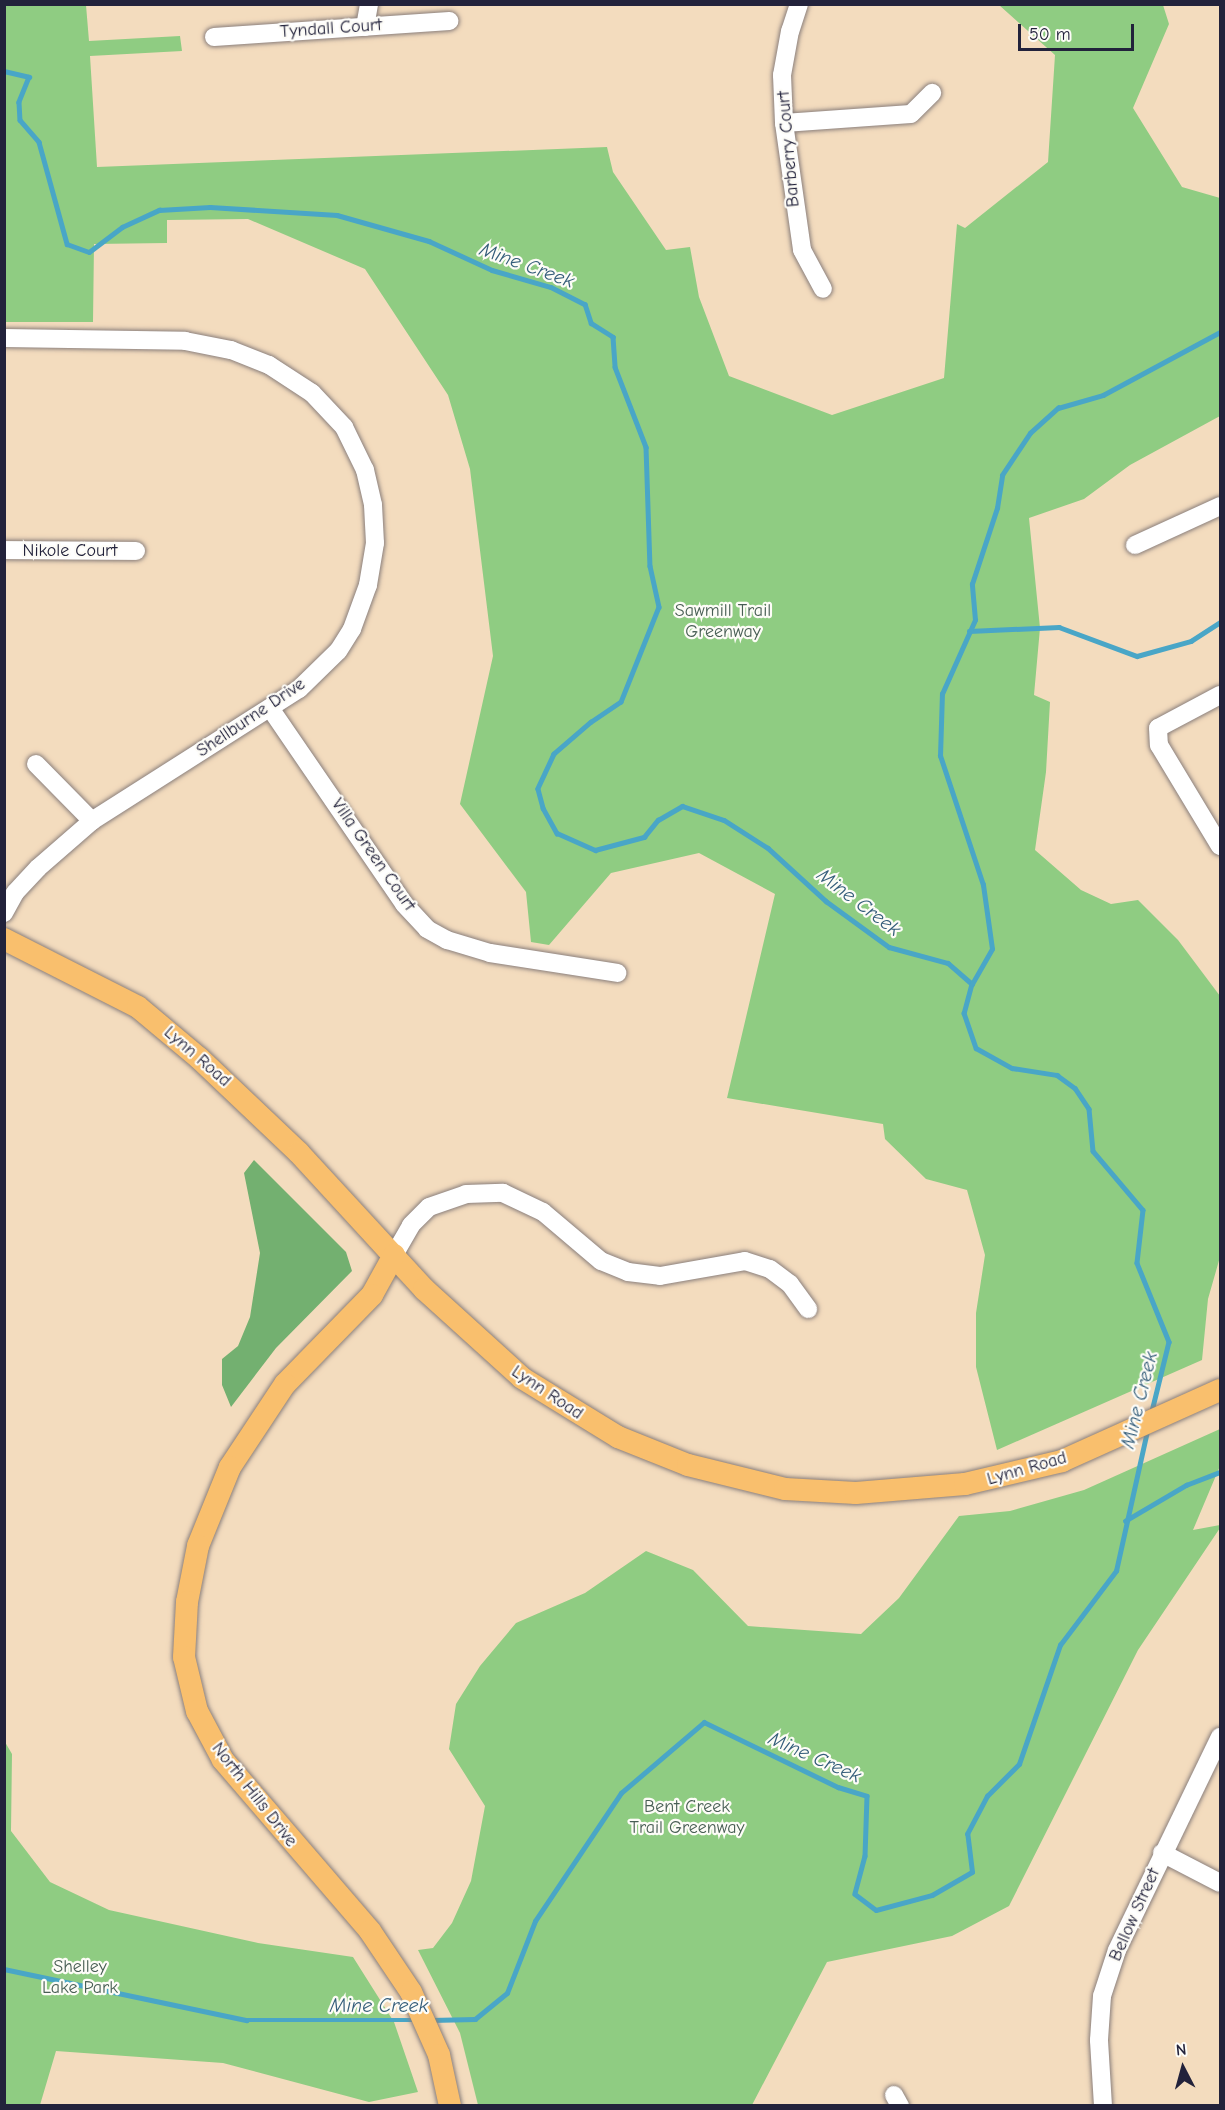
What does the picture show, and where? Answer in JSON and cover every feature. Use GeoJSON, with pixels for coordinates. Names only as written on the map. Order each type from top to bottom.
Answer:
{"type":"FeatureCollection","features":[{"type":"Feature","properties":{"kind":"main road","name":"Lynn Road"},"geometry":{"type":"LineString","coordinates":[[4,939],[138,1007],[242,1096],[488,1351],[522,1378],[618,1437],[688,1465],[785,1489],[856,1493],[965,1484],[1062,1461],[1221,1390]]}},
{"type":"Feature","properties":{"kind":"main road","name":"North Hills Drive"},"geometry":{"type":"LineString","coordinates":[[394,1255],[372,1295],[285,1384],[230,1467],[198,1546],[186,1610],[184,1657],[197,1711],[223,1760],[370,1931],[411,1992],[439,2055],[450,2106]]}},
{"type":"Feature","properties":{"kind":"street"},"geometry":{"type":"LineString","coordinates":[[366,27],[369,4]]}},
{"type":"Feature","properties":{"kind":"street","name":"Barberry Court"},"geometry":{"type":"LineString","coordinates":[[800,4],[790,31],[782,75],[784,123],[802,250],[823,289]]}},
{"type":"Feature","properties":{"kind":"street","name":"Tyndall Court"},"geometry":{"type":"LineString","coordinates":[[214,37],[449,21]]}},
{"type":"Feature","properties":{"kind":"street"},"geometry":{"type":"LineString","coordinates":[[784,123],[911,114],[932,93]]}},
{"type":"Feature","properties":{"kind":"street","name":"Shellburne Drive"},"geometry":{"type":"LineString","coordinates":[[4,338],[185,341],[231,350],[269,365],[312,393],[344,427],[364,470],[373,505],[375,543],[368,585],[352,629],[338,651],[299,689],[92,821],[38,868],[15,893],[4,913]]}},
{"type":"Feature","properties":{"kind":"street"},"geometry":{"type":"LineString","coordinates":[[1135,545],[1221,506]]}},
{"type":"Feature","properties":{"kind":"street","name":"Nikole Court"},"geometry":{"type":"LineString","coordinates":[[4,550],[136,551]]}},
{"type":"Feature","properties":{"kind":"street"},"geometry":{"type":"LineString","coordinates":[[1221,695],[1158,728],[1159,745],[1221,846]]}},
{"type":"Feature","properties":{"kind":"street","name":"Villa Green Court"},"geometry":{"type":"LineString","coordinates":[[270,708],[404,904],[427,929],[447,940],[490,953],[617,973]]}},
{"type":"Feature","properties":{"kind":"street"},"geometry":{"type":"LineString","coordinates":[[36,764],[92,821]]}},
{"type":"Feature","properties":{"kind":"street"},"geometry":{"type":"LineString","coordinates":[[394,1255],[411,1225],[429,1207],[466,1194],[503,1193],[543,1212],[602,1261],[628,1272],[660,1276],[745,1262],[770,1269],[790,1284],[808,1309]]}},
{"type":"Feature","properties":{"kind":"street","name":"Bellow Street"},"geometry":{"type":"LineString","coordinates":[[1103,2106],[1099,2040],[1102,1996],[1117,1950],[1162,1853],[1221,1737]]}},
{"type":"Feature","properties":{"kind":"street"},"geometry":{"type":"LineString","coordinates":[[1162,1853],[1221,1882]]}},
{"type":"Feature","properties":{"kind":"green space","name":"Sawmill Trail Greenway"},"geometry":{"type":"Polygon","coordinates":[[[5,4],[86,5],[89,41],[180,36],[182,51],[90,56],[97,167],[607,147],[613,172],[666,250],[690,247],[699,297],[729,376],[832,415],[944,378],[957,224],[965,228],[1048,162],[1055,55],[999,5],[1163,5],[1169,24],[1133,108],[1182,187],[1220,198],[1220,416],[1130,465],[1084,499],[1029,518],[1040,628],[1034,695],[1050,702],[1046,772],[1035,850],[1081,890],[1111,904],[1138,900],[1178,940],[1220,996],[1220,1257],[1208,1299],[1202,1360],[997,1450],[976,1367],[976,1313],[985,1255],[967,1190],[926,1179],[885,1139],[883,1124],[727,1098],[775,894],[699,853],[611,873],[549,945],[531,942],[526,892],[460,804],[493,656],[470,469],[448,395],[365,269],[248,219],[167,220],[167,243],[94,244],[93,322],[5,322],[5,4]]]}},
{"type":"Feature","properties":{"kind":"green space"},"geometry":{"type":"Polygon","coordinates":[[[254,1160],[346,1252],[352,1271],[276,1348],[231,1407],[222,1385],[222,1359],[238,1346],[250,1317],[260,1253],[244,1173],[254,1160]]]}},
{"type":"Feature","properties":{"kind":"green space","name":"Bent Creek Trail Greenway"},"geometry":{"type":"Polygon","coordinates":[[[1220,1429],[1220,1466],[1193,1530],[1220,1525],[1220,1528],[1138,1650],[1009,1906],[952,1936],[827,1962],[752,2105],[478,2105],[460,2033],[418,1950],[433,1948],[452,1923],[471,1881],[485,1806],[449,1749],[456,1704],[480,1666],[516,1623],[585,1593],[646,1551],[693,1570],[748,1626],[861,1634],[899,1598],[959,1516],[1010,1511],[1084,1490],[1220,1429]]]}},
{"type":"Feature","properties":{"kind":"green space","name":"Shelley Lake Park"},"geometry":{"type":"Polygon","coordinates":[[[5,1742],[12,1754],[11,1831],[50,1882],[109,1910],[258,1943],[353,1957],[394,2022],[418,2092],[369,2102],[223,2063],[56,2051],[40,2105],[5,2105],[5,1742]]]}},
{"type":"Feature","properties":{"kind":"waterway","name":"Mine Creek"},"geometry":{"type":"LineString","coordinates":[[4,71],[29,77],[19,102],[20,120],[39,142],[67,244],[89,252],[122,227],[159,210],[210,207],[337,215],[429,241],[492,270],[551,287],[585,304],[591,323],[613,337],[615,367],[646,447],[650,566],[659,607],[621,702],[591,722],[554,754],[538,789],[543,808],[557,833],[595,850],[644,837],[658,820],[682,806],[724,820],[768,848],[826,901],[889,947],[948,963],[972,984],[964,1013],[976,1048],[1012,1068],[1057,1075],[1075,1088],[1089,1109],[1093,1151],[1143,1210],[1137,1263],[1169,1342],[1152,1411]]}},
{"type":"Feature","properties":{"kind":"waterway"},"geometry":{"type":"LineString","coordinates":[[972,984],[992,949],[983,885],[940,756],[942,694],[975,620],[972,584],[997,508],[1002,475],[1030,433],[1058,408],[1103,395],[1220,332]]}},
{"type":"Feature","properties":{"kind":"waterway"},"geometry":{"type":"LineString","coordinates":[[969,631],[1059,627],[1137,656],[1191,641],[1220,622]]}},
{"type":"Feature","properties":{"kind":"waterway","name":"Mine Creek"},"geometry":{"type":"LineString","coordinates":[[431,2020],[475,2019],[507,1993],[535,1921],[621,1793],[704,1722],[838,1787],[867,1796],[865,1856],[855,1894],[876,1910],[932,1895],[972,1872],[967,1834],[987,1796],[1019,1764],[1060,1645],[1116,1571],[1147,1431]]}},
{"type":"Feature","properties":{"kind":"waterway"},"geometry":{"type":"LineString","coordinates":[[1125,1521],[1186,1485],[1220,1472]]}},
{"type":"Feature","properties":{"kind":"waterway","name":"Mine Creek"},"geometry":{"type":"LineString","coordinates":[[4,1969],[247,2020],[416,2020]]}}]}
